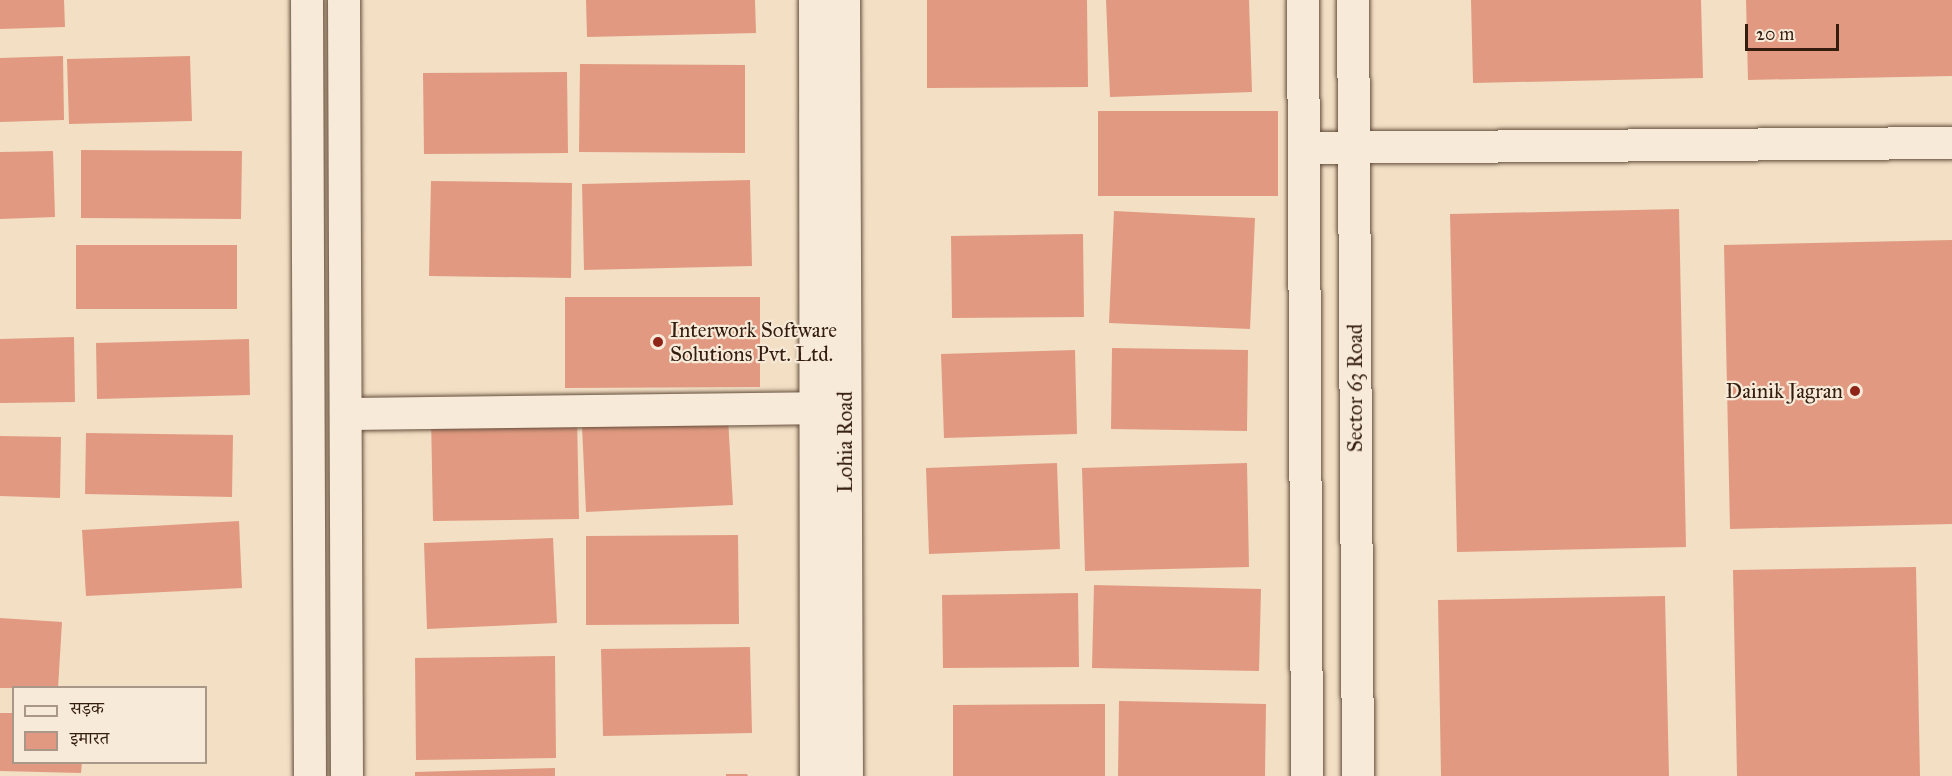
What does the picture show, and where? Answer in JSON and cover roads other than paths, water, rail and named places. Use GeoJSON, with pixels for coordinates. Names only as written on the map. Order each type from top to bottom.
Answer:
{"type":"FeatureCollection","features":[{"type":"Feature","properties":{"kind":"street"},"geometry":{"type":"LineString","coordinates":[[307,0],[310,776]]}},
{"type":"Feature","properties":{"kind":"street"},"geometry":{"type":"LineString","coordinates":[[344,0],[347,776]]}},
{"type":"Feature","properties":{"kind":"street","name":"Lohia Road"},"geometry":{"type":"LineString","coordinates":[[815,0],[816,776]]}},
{"type":"Feature","properties":{"kind":"street","name":"Lohia Road"},"geometry":{"type":"LineString","coordinates":[[844,0],[847,776]]}},
{"type":"Feature","properties":{"kind":"street"},"geometry":{"type":"LineString","coordinates":[[1304,0],[1307,776]]}},
{"type":"Feature","properties":{"kind":"street","name":"Sector 63 Road"},"geometry":{"type":"LineString","coordinates":[[1353,0],[1358,776]]}},
{"type":"Feature","properties":{"kind":"street"},"geometry":{"type":"LineString","coordinates":[[1304,148],[1952,142]]}},
{"type":"Feature","properties":{"kind":"street"},"geometry":{"type":"LineString","coordinates":[[346,414],[816,408]]}},
{"type":"Feature","properties":{"kind":"place","name":"Interwork Software Solutions Pvt. Ltd."},"geometry":{"type":"Point","coordinates":[658,342]}},
{"type":"Feature","properties":{"kind":"place","name":"Dainik Jagran"},"geometry":{"type":"Point","coordinates":[1855,391]}}]}
